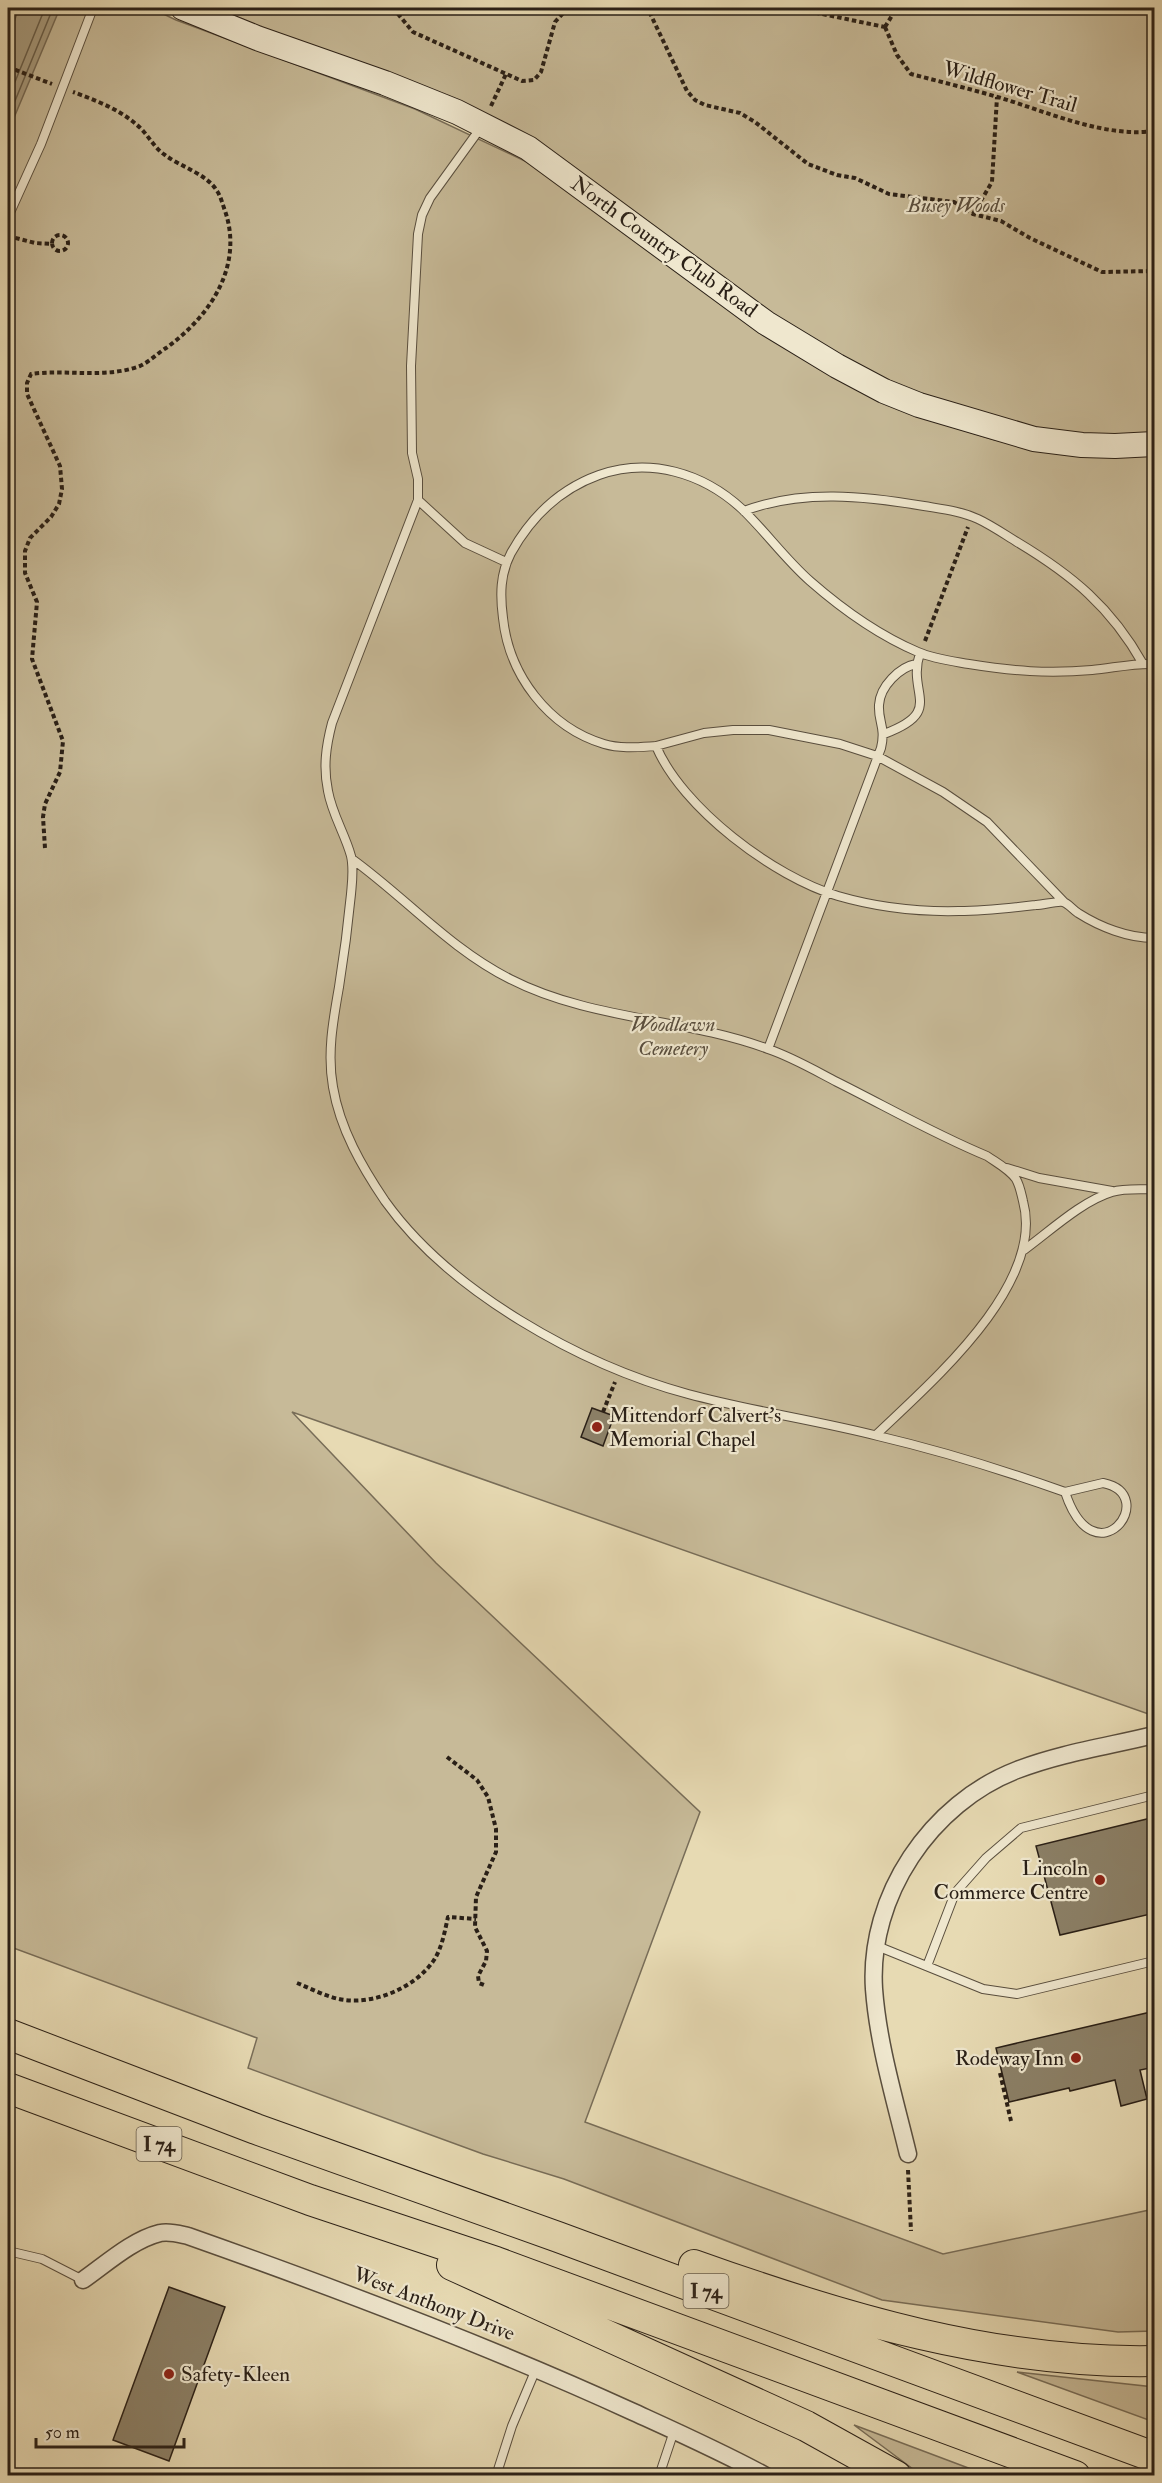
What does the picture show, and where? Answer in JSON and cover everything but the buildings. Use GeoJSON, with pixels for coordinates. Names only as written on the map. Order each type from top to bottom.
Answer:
{"type":"FeatureCollection","features":[{"type":"Feature","properties":{"kind":"highway","name":"I 74"},"geometry":{"type":"LineString","coordinates":[[8,2034],[256,2129],[558,2236],[1155,2457]]}},
{"type":"Feature","properties":{"kind":"highway","name":"I 74"},"geometry":{"type":"LineString","coordinates":[[8,2088],[310,2200],[496,2262],[1075,2475]]}},
{"type":"Feature","properties":{"kind":"highway"},"geometry":{"type":"LineString","coordinates":[[256,2129],[440,2175],[715,2273],[844,2314],[919,2334],[996,2349],[1071,2358],[1155,2361]]}},
{"type":"Feature","properties":{"kind":"highway"},"geometry":{"type":"LineString","coordinates":[[310,2200],[806,2426],[896,2475]]}},
{"type":"Feature","properties":{"kind":"street","name":"North Country Club Road"},"geometry":{"type":"LineString","coordinates":[[183,8],[257,38],[385,83],[528,148],[766,323],[837,366],[884,391],[919,405],[1034,438],[1082,445],[1155,444]]}},
{"type":"Feature","properties":{"kind":"street"},"geometry":{"type":"LineString","coordinates":[[908,2154],[877,2017],[874,1986],[877,1946],[890,1896],[903,1868],[917,1847],[945,1816],[993,1781],[1018,1770],[1070,1755],[1155,1736]]}},
{"type":"Feature","properties":{"kind":"street","name":"West Anthony Drive"},"geometry":{"type":"LineString","coordinates":[[83,2280],[143,2240],[161,2233],[172,2232],[188,2235],[442,2330],[536,2369],[674,2430],[766,2475]]}},
{"type":"Feature","properties":{"kind":"lane"},"geometry":{"type":"LineString","coordinates":[[8,217],[41,144],[93,8]]}},
{"type":"Feature","properties":{"kind":"lane"},"geometry":{"type":"LineString","coordinates":[[482,126],[430,198],[422,215],[418,234],[411,366],[412,453],[418,479],[418,500],[336,712],[326,746],[325,771],[328,795],[352,859],[353,874],[348,928],[331,1034],[330,1061],[337,1105],[351,1142],[371,1181],[416,1239],[447,1268],[491,1301],[539,1330],[620,1369],[684,1393],[876,1435],[994,1467],[1065,1492],[1089,1484],[1115,1485],[1123,1491],[1127,1500],[1127,1513],[1121,1525],[1112,1533],[1090,1529],[1080,1522],[1070,1508],[1065,1492]]}},
{"type":"Feature","properties":{"kind":"lane"},"geometry":{"type":"LineString","coordinates":[[1155,664],[1047,673],[1015,672],[920,653],[886,637],[851,614],[809,581],[728,497],[681,472],[658,467],[634,467],[585,480],[564,492],[544,508],[521,536],[506,562],[500,597],[504,630],[512,660],[522,680],[535,697],[561,722],[587,738],[606,745],[629,748],[656,746],[704,734],[733,730],[769,730],[840,744],[878,756],[943,792],[987,822],[1064,902],[1100,925],[1124,933],[1155,938]]}},
{"type":"Feature","properties":{"kind":"lane"},"geometry":{"type":"LineString","coordinates":[[744,511],[758,505],[830,495],[907,503],[956,512],[979,519],[1053,564],[1087,591],[1112,617],[1143,664]]}},
{"type":"Feature","properties":{"kind":"lane"},"geometry":{"type":"LineString","coordinates":[[418,500],[465,543],[506,562]]}},
{"type":"Feature","properties":{"kind":"lane"},"geometry":{"type":"LineString","coordinates":[[884,734],[904,726],[918,713],[921,694],[916,664],[920,653]]}},
{"type":"Feature","properties":{"kind":"lane"},"geometry":{"type":"LineString","coordinates":[[768,1049],[878,756],[884,734],[878,706],[880,696],[890,681],[906,666],[916,664]]}},
{"type":"Feature","properties":{"kind":"lane"},"geometry":{"type":"LineString","coordinates":[[656,746],[675,781],[732,836],[767,861],[828,892],[884,905],[936,912],[982,911],[1064,902]]}},
{"type":"Feature","properties":{"kind":"lane"},"geometry":{"type":"LineString","coordinates":[[352,859],[435,930],[479,962],[540,993],[576,1004],[666,1022],[768,1049],[987,1156],[1004,1167],[1039,1178],[1114,1191],[1155,1189]]}},
{"type":"Feature","properties":{"kind":"lane"},"geometry":{"type":"LineString","coordinates":[[876,1435],[955,1360],[997,1302],[1024,1250],[1027,1231],[1026,1209],[1019,1184],[1004,1167]]}},
{"type":"Feature","properties":{"kind":"lane"},"geometry":{"type":"LineString","coordinates":[[1024,1250],[1086,1204],[1114,1191]]}},
{"type":"Feature","properties":{"kind":"lane"},"geometry":{"type":"LineString","coordinates":[[927,1966],[955,1893],[986,1858],[1021,1828],[1155,1795]]}},
{"type":"Feature","properties":{"kind":"lane"},"geometry":{"type":"LineString","coordinates":[[877,1946],[983,1989],[1017,1994],[1155,1961]]}},
{"type":"Feature","properties":{"kind":"lane"},"geometry":{"type":"LineString","coordinates":[[8,2252],[42,2259],[83,2280]]}},
{"type":"Feature","properties":{"kind":"lane"},"geometry":{"type":"LineString","coordinates":[[496,2475],[512,2426],[536,2369]]}},
{"type":"Feature","properties":{"kind":"lane"},"geometry":{"type":"LineString","coordinates":[[658,2475],[674,2430]]}},
{"type":"Feature","properties":{"kind":"path"},"geometry":{"type":"LineString","coordinates":[[393,8],[414,32],[522,81],[534,80],[541,72],[555,22],[568,8]]}},
{"type":"Feature","properties":{"kind":"path"},"geometry":{"type":"LineString","coordinates":[[644,8],[648,9],[687,91],[695,100],[705,105],[740,113],[808,164],[837,175],[855,178],[889,194],[954,202],[973,214],[1001,221],[1030,238],[1102,272],[1155,272]]}},
{"type":"Feature","properties":{"kind":"path"},"geometry":{"type":"LineString","coordinates":[[810,8],[817,13],[885,27],[896,9],[899,8]]}},
{"type":"Feature","properties":{"kind":"path","name":"Wildflower Trail"},"geometry":{"type":"LineString","coordinates":[[885,27],[897,55],[911,74],[1087,124],[1123,131],[1155,130]]}},
{"type":"Feature","properties":{"kind":"path"},"geometry":{"type":"LineString","coordinates":[[8,67],[53,85]]}},
{"type":"Feature","properties":{"kind":"path"},"geometry":{"type":"LineString","coordinates":[[482,126],[506,74]]}},
{"type":"Feature","properties":{"kind":"path"},"geometry":{"type":"LineString","coordinates":[[45,848],[44,811],[60,772],[63,741],[32,659],[37,602],[25,573],[25,551],[30,538],[51,517],[59,504],[63,489],[60,466],[27,394],[27,383],[31,374],[54,371],[87,373],[120,371],[142,365],[180,338],[203,316],[217,295],[226,272],[231,241],[230,225],[217,190],[207,180],[162,153],[139,126],[119,112],[74,92]]}},
{"type":"Feature","properties":{"kind":"path"},"geometry":{"type":"LineString","coordinates":[[973,214],[992,182],[997,97]]}},
{"type":"Feature","properties":{"kind":"path"},"geometry":{"type":"LineString","coordinates":[[59,235],[64,235],[69,241],[66,249],[60,251],[52,244],[53,239],[59,235]]}},
{"type":"Feature","properties":{"kind":"path"},"geometry":{"type":"LineString","coordinates":[[8,236],[35,243],[52,244]]}},
{"type":"Feature","properties":{"kind":"path"},"geometry":{"type":"LineString","coordinates":[[920,653],[968,526]]}},
{"type":"Feature","properties":{"kind":"path"},"geometry":{"type":"LineString","coordinates":[[603,1412],[620,1369]]}},
{"type":"Feature","properties":{"kind":"path"},"geometry":{"type":"LineString","coordinates":[[447,1757],[477,1780],[488,1797],[496,1829],[496,1852],[476,1897],[475,1927],[487,1951],[486,1961],[478,1976],[479,1983],[483,1985]]}},
{"type":"Feature","properties":{"kind":"path"},"geometry":{"type":"LineString","coordinates":[[297,1983],[344,2000],[362,2000],[385,1995],[418,1977],[434,1960],[448,1917],[476,1919]]}},
{"type":"Feature","properties":{"kind":"path"},"geometry":{"type":"LineString","coordinates":[[1000,2073],[1011,2121]]}},
{"type":"Feature","properties":{"kind":"path"},"geometry":{"type":"LineString","coordinates":[[908,2154],[911,2231]]}},
{"type":"Feature","properties":{"kind":"green space","name":"Woodlawn Cemetery"},"geometry":{"type":"Polygon","coordinates":[[[8,8],[151,8],[176,20],[415,109],[527,162],[772,339],[819,369],[862,391],[927,419],[995,440],[1056,452],[1154,455],[1154,1716],[292,1412],[436,1563],[700,1812],[585,2122],[943,2254],[1154,2209],[1154,2331],[1118,2332],[882,2300],[564,2179],[483,2154],[248,2068],[257,2038],[8,1946],[8,8]]]}},
{"type":"Feature","properties":{"kind":"green space","name":"Busey Woods"},"geometry":{"type":"Polygon","coordinates":[[[183,8],[1154,8],[1154,444],[1115,446],[884,391],[528,148],[183,8]]]}},
{"type":"Feature","properties":{"kind":"green space"},"geometry":{"type":"Polygon","coordinates":[[[1017,2372],[1154,2387],[1154,2422],[1017,2372]]]}},
{"type":"Feature","properties":{"kind":"green space"},"geometry":{"type":"Polygon","coordinates":[[[854,2425],[987,2475],[921,2475],[854,2425]]]}},
{"type":"Feature","properties":{"kind":"water"},"geometry":{"type":"Polygon","coordinates":[[[19,8],[60,8],[8,132],[8,39],[19,8]]]}},
{"type":"Feature","properties":{"kind":"place","name":"Mittendorf Calvert's Memorial Chapel"},"geometry":{"type":"Point","coordinates":[597,1427]}},
{"type":"Feature","properties":{"kind":"place","name":"Lincoln Commerce Centre"},"geometry":{"type":"Point","coordinates":[1100,1880]}},
{"type":"Feature","properties":{"kind":"place","name":"Rodeway Inn"},"geometry":{"type":"Point","coordinates":[1076,2058]}},
{"type":"Feature","properties":{"kind":"place","name":"Safety-Kleen"},"geometry":{"type":"Point","coordinates":[169,2374]}}]}
